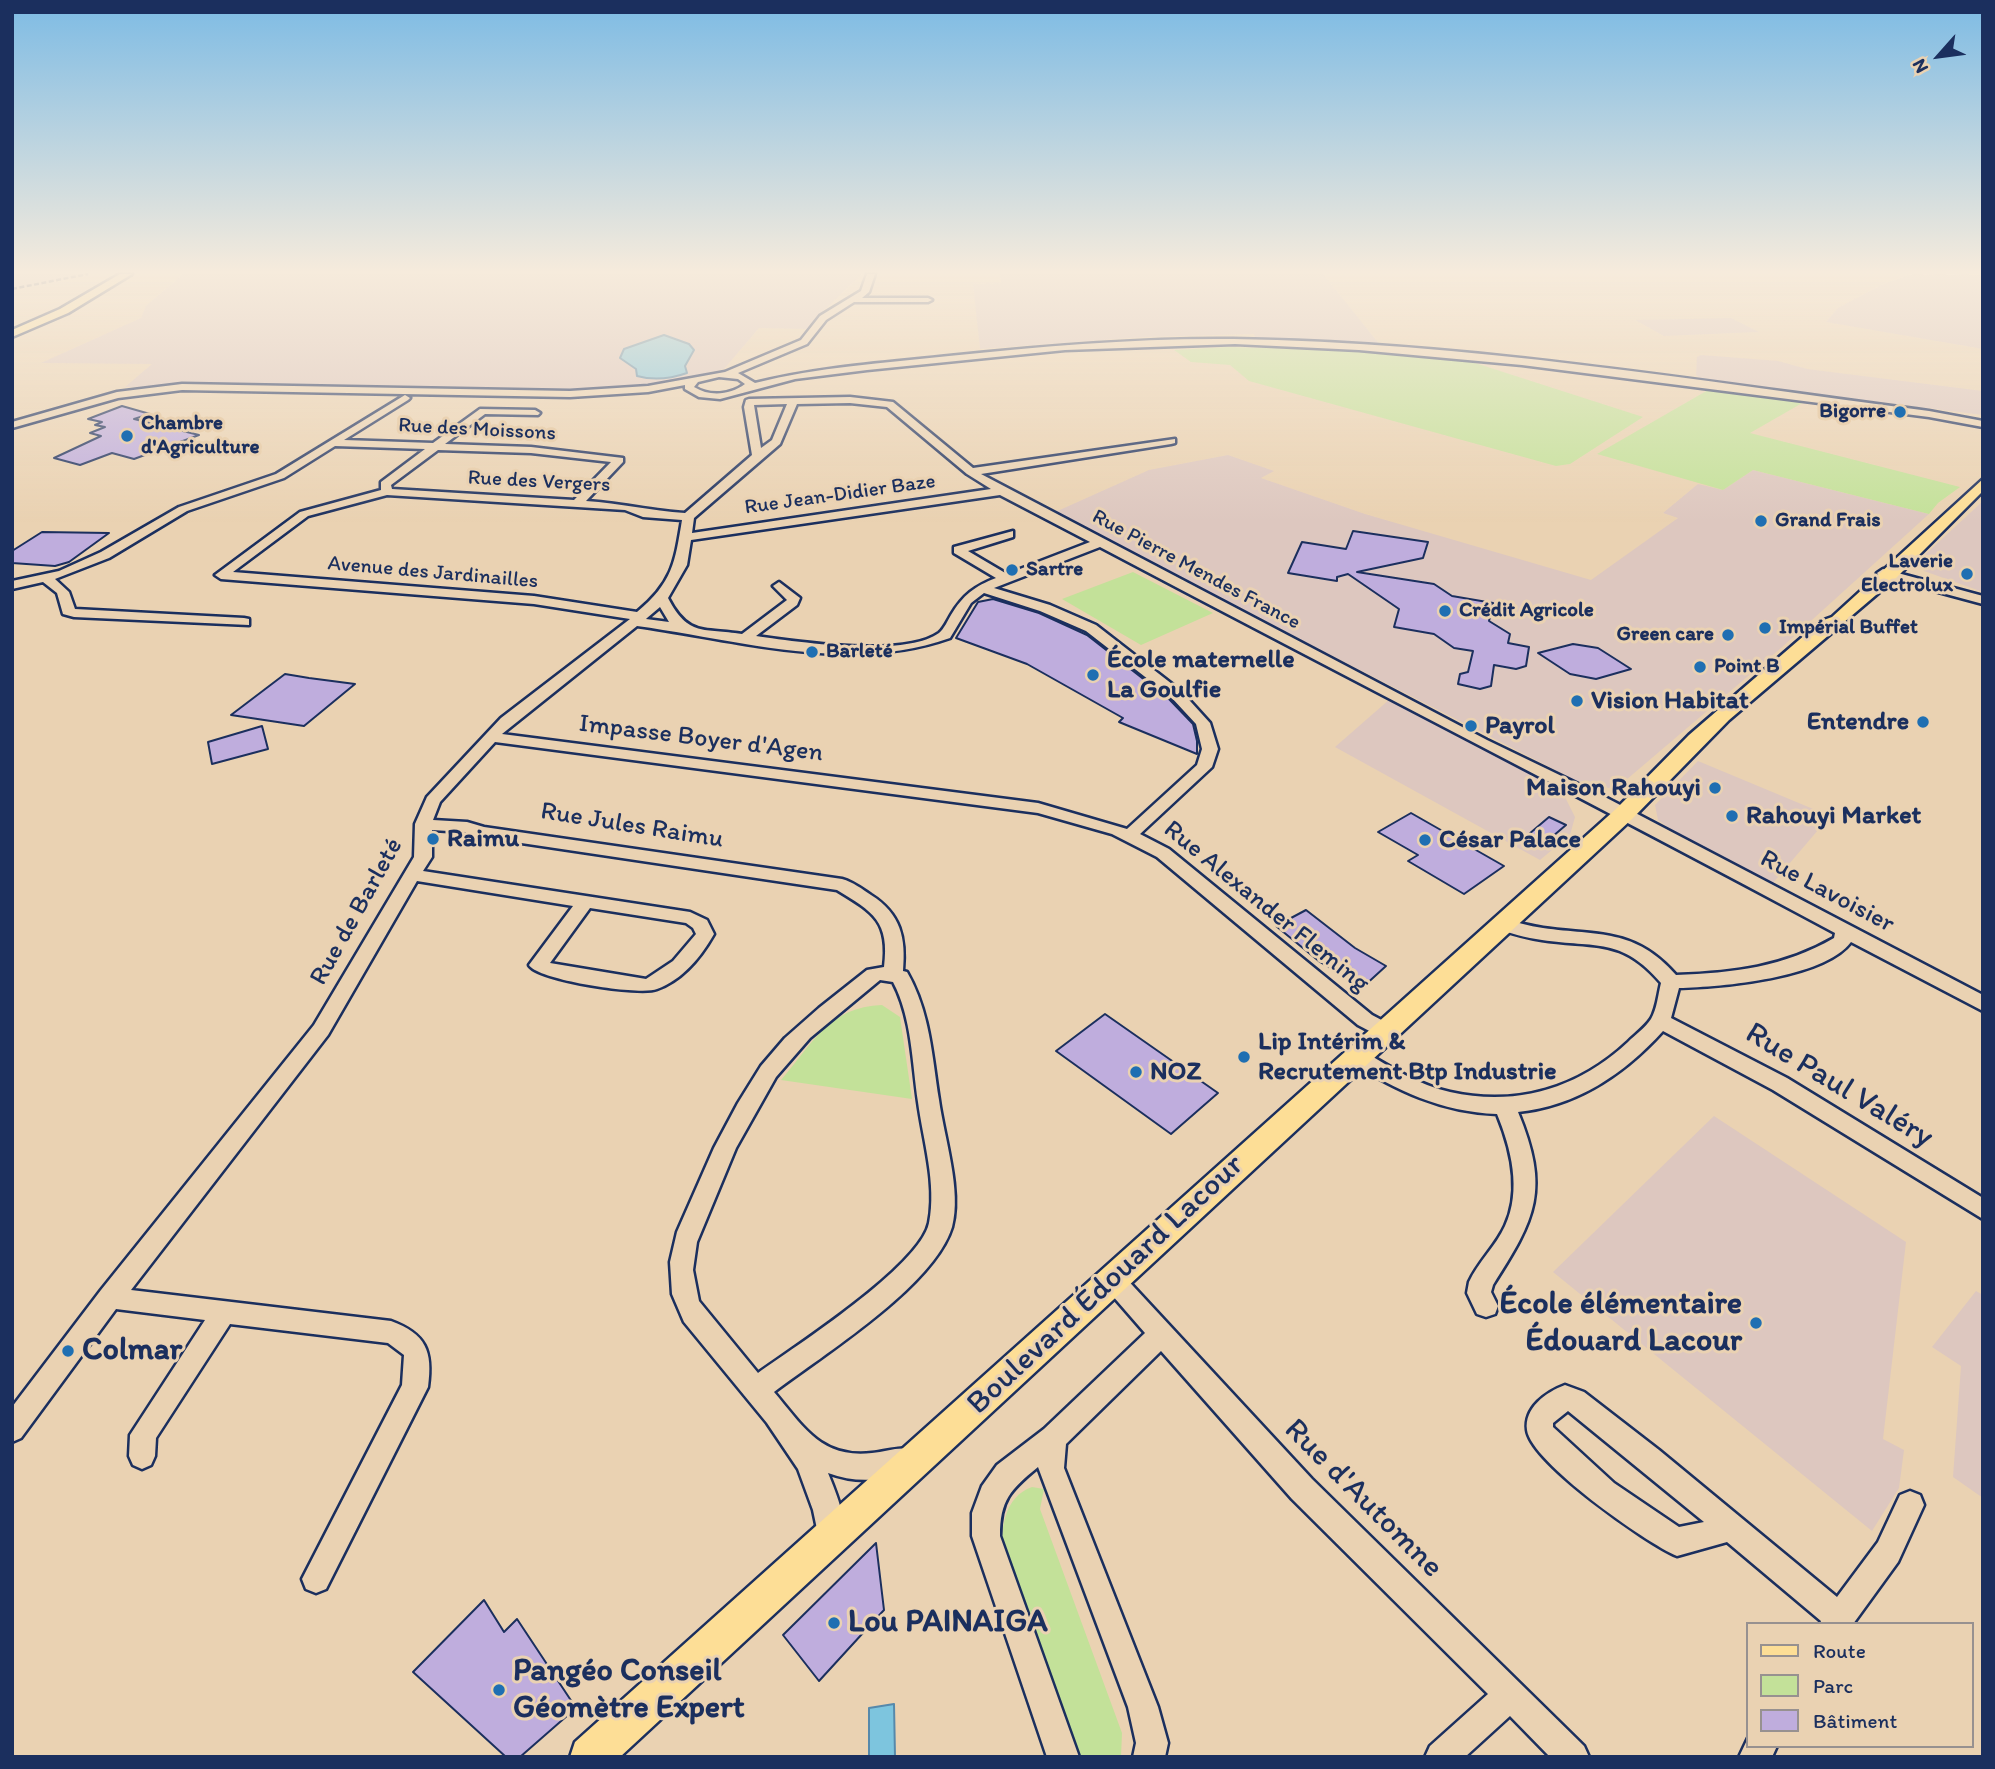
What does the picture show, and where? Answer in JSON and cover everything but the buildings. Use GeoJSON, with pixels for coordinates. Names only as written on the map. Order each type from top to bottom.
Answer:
{"type":"FeatureCollection","features":[{"type":"Feature","properties":{"kind":"main road"},"geometry":{"type":"LineString","coordinates":[[1827,625],[1829,617],[1844,601],[1904,547],[1938,525],[1983,483]]}},
{"type":"Feature","properties":{"kind":"main road"},"geometry":{"type":"LineString","coordinates":[[1887,574],[1926,542],[1938,525]]}},
{"type":"Feature","properties":{"kind":"main road"},"geometry":{"type":"LineString","coordinates":[[1827,625],[1838,621],[1864,598],[1907,551],[1904,547]]}},
{"type":"Feature","properties":{"kind":"main road","name":"Boulevard Édouard Lacour"},"geometry":{"type":"LineString","coordinates":[[590,1757],[1384,1030],[1624,814],[1691,742],[1827,625]]}},
{"type":"Feature","properties":{"kind":"street"},"geometry":{"type":"LineString","coordinates":[[734,394],[746,378],[781,357]]}},
{"type":"Feature","properties":{"kind":"street"},"geometry":{"type":"LineString","coordinates":[[12,426],[117,395],[182,387],[570,394],[691,386],[728,374],[746,378],[790,379],[981,357]]}},
{"type":"Feature","properties":{"kind":"street"},"geometry":{"type":"LineString","coordinates":[[1450,357],[1520,362],[1983,422]]}},
{"type":"Feature","properties":{"kind":"street"},"geometry":{"type":"LineString","coordinates":[[691,386],[703,395],[734,394],[749,402],[748,415],[755,430],[757,456]]}},
{"type":"Feature","properties":{"kind":"street"},"geometry":{"type":"LineString","coordinates":[[12,585],[47,579],[105,555],[183,509],[280,476],[405,398],[185,390],[139,394],[71,407]]}},
{"type":"Feature","properties":{"kind":"street","name":"Rue Pierre Mendes France"},"geometry":{"type":"LineString","coordinates":[[749,402],[859,401],[890,404],[971,472],[1002,491],[1624,814]]}},
{"type":"Feature","properties":{"kind":"street"},"geometry":{"type":"LineString","coordinates":[[688,517],[776,442],[792,404]]}},
{"type":"Feature","properties":{"kind":"street"},"geometry":{"type":"LineString","coordinates":[[387,492],[385,484],[483,411],[535,413]]}},
{"type":"Feature","properties":{"kind":"street"},"geometry":{"type":"LineString","coordinates":[[755,430],[780,432]]}},
{"type":"Feature","properties":{"kind":"street"},"geometry":{"type":"LineString","coordinates":[[971,472],[1171,442]]}},
{"type":"Feature","properties":{"kind":"street","name":"Rue des Moissons"},"geometry":{"type":"LineString","coordinates":[[334,443],[531,450],[619,460],[577,503]]}},
{"type":"Feature","properties":{"kind":"street","name":"Rue Jean-Didier Baze"},"geometry":{"type":"LineString","coordinates":[[683,538],[1002,491]]}},
{"type":"Feature","properties":{"kind":"street","name":"Rue des Vergers"},"geometry":{"type":"LineString","coordinates":[[222,575],[304,514],[387,492],[627,507],[643,514],[688,517]]}},
{"type":"Feature","properties":{"kind":"street","name":"Rue de Barleté"},"geometry":{"type":"LineString","coordinates":[[12,1429],[110,1298],[321,1030],[413,875],[425,850],[423,824],[433,800],[489,737],[662,598],[681,565],[688,517]]}},
{"type":"Feature","properties":{"kind":"street"},"geometry":{"type":"LineString","coordinates":[[1003,577],[958,550],[1009,534]]}},
{"type":"Feature","properties":{"kind":"street"},"geometry":{"type":"LineString","coordinates":[[982,587],[1099,543]]}},
{"type":"Feature","properties":{"kind":"street"},"geometry":{"type":"LineString","coordinates":[[1887,574],[1983,600]]}},
{"type":"Feature","properties":{"kind":"street","name":"Avenue des Jardinailles"},"geometry":{"type":"LineString","coordinates":[[222,575],[534,600],[804,649],[844,650],[931,642],[945,635],[966,601],[982,587]]}},
{"type":"Feature","properties":{"kind":"street"},"geometry":{"type":"LineString","coordinates":[[47,579],[63,592],[68,611],[74,613],[244,622]]}},
{"type":"Feature","properties":{"kind":"street"},"geometry":{"type":"LineString","coordinates":[[745,639],[794,598],[779,586]]}},
{"type":"Feature","properties":{"kind":"street"},"geometry":{"type":"LineString","coordinates":[[982,587],[1052,610],[1091,628],[1176,694],[1203,723],[1210,749],[1204,766],[1131,834]]}},
{"type":"Feature","properties":{"kind":"street"},"geometry":{"type":"LineString","coordinates":[[662,598],[669,614],[682,628]]}},
{"type":"Feature","properties":{"kind":"street","name":"Impasse Boyer d'Agen"},"geometry":{"type":"LineString","coordinates":[[489,737],[907,791]]}},
{"type":"Feature","properties":{"kind":"street","name":"Rue Alexander Fleming"},"geometry":{"type":"LineString","coordinates":[[907,791],[1038,808],[1131,834],[1163,853],[1365,1020],[1384,1030]]}},
{"type":"Feature","properties":{"kind":"street","name":"Rue Lavoisier"},"geometry":{"type":"LineString","coordinates":[[1624,814],[1978,1001]]}},
{"type":"Feature","properties":{"kind":"street","name":"Rue Jules Raimu"},"geometry":{"type":"LineString","coordinates":[[423,824],[467,827],[481,832],[833,882],[852,891],[892,923],[897,947],[893,974]]}},
{"type":"Feature","properties":{"kind":"street"},"geometry":{"type":"LineString","coordinates":[[413,875],[587,900],[690,918],[705,929],[704,938],[657,984],[647,986],[548,970],[538,965],[587,900]]}},
{"type":"Feature","properties":{"kind":"street"},"geometry":{"type":"LineString","coordinates":[[1501,924],[1548,935],[1601,936],[1624,942],[1643,953],[1671,982],[1734,980],[1775,973],[1832,948],[1842,941],[1845,931]]}},
{"type":"Feature","properties":{"kind":"street"},"geometry":{"type":"LineString","coordinates":[[755,1391],[900,1279],[931,1246],[940,1227],[940,1189],[921,1052],[908,989],[900,977],[893,974],[874,975],[805,1030],[780,1058],[735,1126],[717,1161],[684,1247],[682,1289],[690,1310],[755,1391],[794,1438],[817,1474],[824,1492],[831,1538]]}},
{"type":"Feature","properties":{"kind":"street"},"geometry":{"type":"LineString","coordinates":[[1356,1056],[1435,1096],[1468,1104],[1505,1107],[1561,1096],[1585,1086],[1615,1067],[1660,1021],[1671,982]]}},
{"type":"Feature","properties":{"kind":"street","name":"Rue Paul Valéry"},"geometry":{"type":"LineString","coordinates":[[1660,1021],[1780,1084],[1983,1210]]}},
{"type":"Feature","properties":{"kind":"street"},"geometry":{"type":"LineString","coordinates":[[1486,1306],[1479,1293],[1481,1282],[1521,1217],[1525,1180],[1519,1142],[1505,1107]]}},
{"type":"Feature","properties":{"kind":"street","name":"Rue d'Automne"},"geometry":{"type":"LineString","coordinates":[[1113,1280],[1301,1489],[1573,1757]]}},
{"type":"Feature","properties":{"kind":"street"},"geometry":{"type":"LineString","coordinates":[[110,1298],[391,1332],[408,1339],[413,1345],[419,1364],[415,1387],[316,1579]]}},
{"type":"Feature","properties":{"kind":"street"},"geometry":{"type":"LineString","coordinates":[[142,1456],[143,1436],[224,1312]]}},
{"type":"Feature","properties":{"kind":"street"},"geometry":{"type":"LineString","coordinates":[[1063,1757],[986,1536],[986,1513],[998,1487],[1161,1334]]}},
{"type":"Feature","properties":{"kind":"street"},"geometry":{"type":"LineString","coordinates":[[1729,1526],[1713,1534],[1677,1542],[1641,1520],[1557,1452],[1539,1432],[1540,1418],[1565,1398],[1575,1401],[1729,1526],[1837,1621],[1888,1552],[1910,1505]]}},
{"type":"Feature","properties":{"kind":"street"},"geometry":{"type":"LineString","coordinates":[[794,1438],[827,1462],[857,1470],[919,1457]]}},
{"type":"Feature","properties":{"kind":"street"},"geometry":{"type":"LineString","coordinates":[[1052,1438],[1051,1468],[1143,1707],[1152,1743],[1149,1757]]}},
{"type":"Feature","properties":{"kind":"street"},"geometry":{"type":"LineString","coordinates":[[1441,1757],[1511,1694]]}},
{"type":"Feature","properties":{"kind":"shaded area"},"geometry":{"type":"Polygon","coordinates":[[[55,357],[735,357],[724,369],[660,385],[579,391],[125,387],[152,364],[41,363],[55,357]]]}},
{"type":"Feature","properties":{"kind":"shaded area"},"geometry":{"type":"Polygon","coordinates":[[[1697,357],[1778,361],[1807,369],[1983,391],[1983,415],[1703,380],[1696,375],[1697,357]]]}},
{"type":"Feature","properties":{"kind":"shaded area"},"geometry":{"type":"Polygon","coordinates":[[[1228,455],[1274,471],[1261,478],[1365,514],[1591,580],[1678,518],[1663,513],[1698,484],[1723,490],[1753,470],[1929,514],[1781,648],[1619,786],[1609,788],[1577,781],[1053,513],[1149,470],[1228,455]]]}},
{"type":"Feature","properties":{"kind":"shaded area"},"geometry":{"type":"Polygon","coordinates":[[[1983,501],[1983,592],[1924,571],[1917,562],[1983,501]]]}},
{"type":"Feature","properties":{"kind":"shaded area"},"geometry":{"type":"Polygon","coordinates":[[[1390,699],[1562,791],[1575,817],[1570,835],[1540,860],[1335,747],[1390,699]]]}},
{"type":"Feature","properties":{"kind":"shaded area"},"geometry":{"type":"Polygon","coordinates":[[[1698,761],[1830,816],[1772,884],[1685,839],[1658,820],[1655,805],[1698,761]]]}},
{"type":"Feature","properties":{"kind":"shaded area","name":"École élémentaire Édouard Lacour"},"geometry":{"type":"Polygon","coordinates":[[[1714,1116],[1906,1242],[1883,1439],[1904,1450],[1899,1488],[1872,1531],[1553,1272],[1714,1116]]]}},
{"type":"Feature","properties":{"kind":"shaded area"},"geometry":{"type":"Polygon","coordinates":[[[1976,1291],[1983,1295],[1983,1498],[1953,1477],[1961,1366],[1932,1347],[1976,1291]]]}},
{"type":"Feature","properties":{"kind":"green space"},"geometry":{"type":"Polygon","coordinates":[[[1183,357],[1423,357],[1466,360],[1643,417],[1570,464],[1556,466],[1249,381],[1230,365],[1191,362],[1183,357]]]}},
{"type":"Feature","properties":{"kind":"green space"},"geometry":{"type":"Polygon","coordinates":[[[1708,390],[1804,402],[1750,433],[1960,487],[1938,503],[1929,514],[1753,470],[1723,490],[1597,454],[1708,390]]]}},
{"type":"Feature","properties":{"kind":"green space"},"geometry":{"type":"Polygon","coordinates":[[[1133,572],[1213,613],[1141,645],[1062,599],[1133,572]]]}},
{"type":"Feature","properties":{"kind":"green space"},"geometry":{"type":"Polygon","coordinates":[[[882,1005],[900,1017],[912,1099],[781,1080],[813,1041],[835,1020],[848,1012],[882,1005]]]}},
{"type":"Feature","properties":{"kind":"green space"},"geometry":{"type":"Polygon","coordinates":[[[1032,1487],[1044,1489],[1040,1509],[1122,1733],[1121,1757],[1076,1757],[1001,1553],[1002,1533],[1010,1505],[1015,1498],[1032,1487]]]}},
{"type":"Feature","properties":{"kind":"water"},"geometry":{"type":"Polygon","coordinates":[[[690,357],[685,366],[687,373],[662,379],[637,376],[636,369],[620,358],[690,357]]]}},
{"type":"Feature","properties":{"kind":"water"},"geometry":{"type":"Polygon","coordinates":[[[894,1704],[895,1757],[869,1757],[869,1708],[894,1704]]]}},
{"type":"Feature","properties":{"kind":"place","name":"Bigorre"},"geometry":{"type":"Point","coordinates":[1900,412]}},
{"type":"Feature","properties":{"kind":"place","name":"Chambre d'Agriculture"},"geometry":{"type":"Point","coordinates":[127,436]}},
{"type":"Feature","properties":{"kind":"place","name":"Grand Frais"},"geometry":{"type":"Point","coordinates":[1761,521]}},
{"type":"Feature","properties":{"kind":"place","name":"Sartre"},"geometry":{"type":"Point","coordinates":[1012,570]}},
{"type":"Feature","properties":{"kind":"place","name":"Laverie Electrolux"},"geometry":{"type":"Point","coordinates":[1967,574]}},
{"type":"Feature","properties":{"kind":"place","name":"Crédit Agricole"},"geometry":{"type":"Point","coordinates":[1445,611]}},
{"type":"Feature","properties":{"kind":"place","name":"Impérial Buffet"},"geometry":{"type":"Point","coordinates":[1765,628]}},
{"type":"Feature","properties":{"kind":"place","name":"Green care"},"geometry":{"type":"Point","coordinates":[1728,635]}},
{"type":"Feature","properties":{"kind":"place","name":"Barleté"},"geometry":{"type":"Point","coordinates":[812,652]}},
{"type":"Feature","properties":{"kind":"place","name":"Point B"},"geometry":{"type":"Point","coordinates":[1700,667]}},
{"type":"Feature","properties":{"kind":"place","name":"École maternelle La Goulfie"},"geometry":{"type":"Point","coordinates":[1093,675]}},
{"type":"Feature","properties":{"kind":"place","name":"Vision Habitat"},"geometry":{"type":"Point","coordinates":[1577,701]}},
{"type":"Feature","properties":{"kind":"place","name":"Entendre"},"geometry":{"type":"Point","coordinates":[1923,722]}},
{"type":"Feature","properties":{"kind":"place","name":"Payrol"},"geometry":{"type":"Point","coordinates":[1471,726]}},
{"type":"Feature","properties":{"kind":"place","name":"Maison Rahouyi"},"geometry":{"type":"Point","coordinates":[1715,788]}},
{"type":"Feature","properties":{"kind":"place","name":"Rahouyi Market"},"geometry":{"type":"Point","coordinates":[1732,816]}},
{"type":"Feature","properties":{"kind":"place","name":"Raimu"},"geometry":{"type":"Point","coordinates":[433,839]}},
{"type":"Feature","properties":{"kind":"place","name":"César Palace"},"geometry":{"type":"Point","coordinates":[1425,840]}},
{"type":"Feature","properties":{"kind":"place","name":"Lip Intérim & Recrutement Btp Industrie"},"geometry":{"type":"Point","coordinates":[1244,1057]}},
{"type":"Feature","properties":{"kind":"place","name":"NOZ"},"geometry":{"type":"Point","coordinates":[1136,1072]}},
{"type":"Feature","properties":{"kind":"place","name":"École élémentaire Édouard Lacour"},"geometry":{"type":"Point","coordinates":[1756,1323]}},
{"type":"Feature","properties":{"kind":"place","name":"Colmar"},"geometry":{"type":"Point","coordinates":[68,1351]}},
{"type":"Feature","properties":{"kind":"place","name":"Lou PAINAIGA"},"geometry":{"type":"Point","coordinates":[834,1623]}},
{"type":"Feature","properties":{"kind":"place","name":"Pangéo Conseil Géomètre Expert"},"geometry":{"type":"Point","coordinates":[499,1690]}}]}
